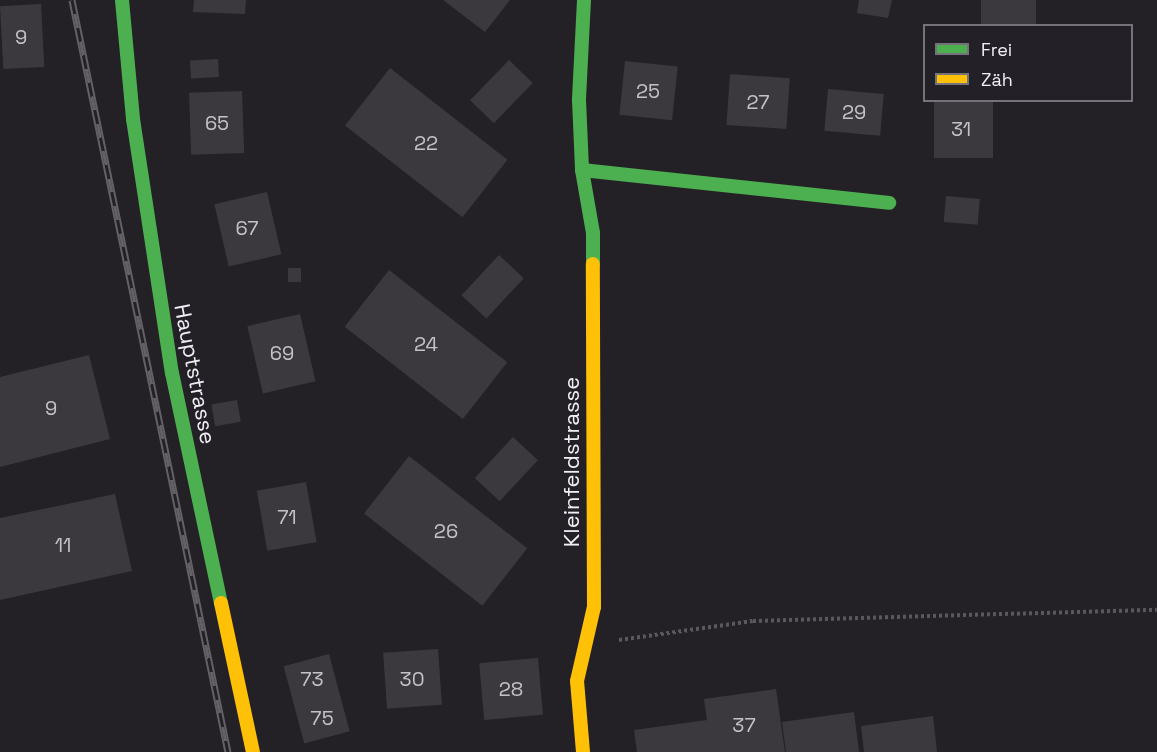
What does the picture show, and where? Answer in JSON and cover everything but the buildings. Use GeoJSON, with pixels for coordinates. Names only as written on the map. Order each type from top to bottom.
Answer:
{"type":"FeatureCollection","features":[{"type":"Feature","properties":{"kind":"street","name":"Hauptstrasse"},"geometry":{"type":"LineString","coordinates":[[122,0],[135,130],[172,373],[253,752]]}},
{"type":"Feature","properties":{"kind":"street","name":"Kleinfeldstrasse"},"geometry":{"type":"LineString","coordinates":[[583,752],[577,681],[588,645],[594,607],[593,233],[582,170],[579,100],[584,0]]}},
{"type":"Feature","properties":{"kind":"street"},"geometry":{"type":"LineString","coordinates":[[582,170],[889,204]]}},
{"type":"Feature","properties":{"kind":"path"},"geometry":{"type":"LineString","coordinates":[[588,645],[753,621],[1157,610]]}},
{"type":"Feature","properties":{"kind":"railway"},"geometry":{"type":"LineString","coordinates":[[72,0],[228,752]]}},
{"type":"Feature","properties":{"kind":"traffic: fast"},"geometry":{"type":"LineString","coordinates":[[122,0],[133,119],[172,373],[221,603]]}},
{"type":"Feature","properties":{"kind":"traffic: fast"},"geometry":{"type":"LineString","coordinates":[[584,0],[579,100],[582,170],[593,233],[593,264]]}},
{"type":"Feature","properties":{"kind":"traffic: fast"},"geometry":{"type":"LineString","coordinates":[[582,170],[889,203]]}},
{"type":"Feature","properties":{"kind":"traffic: slow"},"geometry":{"type":"LineString","coordinates":[[583,752],[577,681],[594,607],[593,264]]}},
{"type":"Feature","properties":{"kind":"traffic: slow"},"geometry":{"type":"LineString","coordinates":[[221,603],[253,752]]}}]}
